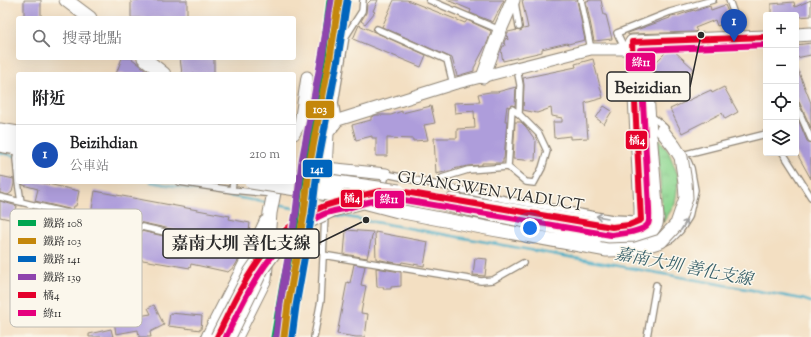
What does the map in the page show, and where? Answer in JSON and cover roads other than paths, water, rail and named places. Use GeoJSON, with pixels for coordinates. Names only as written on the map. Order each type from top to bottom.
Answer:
{"type":"FeatureCollection","features":[{"type":"Feature","properties":{"kind":"street"},"geometry":{"type":"LineString","coordinates":[[66,0],[87,16]]}},
{"type":"Feature","properties":{"kind":"street"},"geometry":{"type":"LineString","coordinates":[[483,77],[500,30],[514,0]]}},
{"type":"Feature","properties":{"kind":"street"},"geometry":{"type":"LineString","coordinates":[[799,35],[811,34]]}},
{"type":"Feature","properties":{"kind":"street"},"geometry":{"type":"LineString","coordinates":[[386,174],[326,168],[328,133],[338,120],[453,84],[591,49],[634,44],[763,37]]}},
{"type":"Feature","properties":{"kind":"street"},"geometry":{"type":"LineString","coordinates":[[625,240],[649,235],[656,224],[657,218],[651,113],[634,44]]}},
{"type":"Feature","properties":{"kind":"street"},"geometry":{"type":"LineString","coordinates":[[634,44],[641,220]]}},
{"type":"Feature","properties":{"kind":"street"},"geometry":{"type":"LineString","coordinates":[[146,60],[162,72]]}},
{"type":"Feature","properties":{"kind":"street"},"geometry":{"type":"LineString","coordinates":[[296,130],[300,123],[307,78]]}},
{"type":"Feature","properties":{"kind":"street"},"geometry":{"type":"LineString","coordinates":[[264,184],[341,196],[398,211],[607,250],[636,249],[661,241],[678,224],[686,198],[681,157],[651,113]]}},
{"type":"Feature","properties":{"kind":"street"},"geometry":{"type":"LineString","coordinates":[[0,130],[16,134]]}},
{"type":"Feature","properties":{"kind":"street"},"geometry":{"type":"LineString","coordinates":[[0,142],[16,148]]}},
{"type":"Feature","properties":{"kind":"street"},"geometry":{"type":"LineString","coordinates":[[296,176],[405,192]]}},
{"type":"Feature","properties":{"kind":"street"},"geometry":{"type":"LineString","coordinates":[[236,337],[265,279],[270,213],[275,188]]}},
{"type":"Feature","properties":{"kind":"street","name":"GUANGWEN VIADUCT"},"geometry":{"type":"LineString","coordinates":[[217,337],[251,271],[267,247],[285,230],[301,218],[322,206],[367,194],[390,191],[405,192],[612,227],[630,226],[641,220]]}},
{"type":"Feature","properties":{"kind":"street","name":"GUANGWEN VIADUCT"},"geometry":{"type":"LineString","coordinates":[[229,337],[262,269],[279,246],[312,220],[333,210],[363,202],[390,197],[419,199],[598,236],[625,240]]}},
{"type":"Feature","properties":{"kind":"street"},"geometry":{"type":"LineString","coordinates":[[208,337],[270,213]]}},
{"type":"Feature","properties":{"kind":"street"},"geometry":{"type":"LineString","coordinates":[[252,251],[267,252]]}},
{"type":"Feature","properties":{"kind":"lane"},"geometry":{"type":"LineString","coordinates":[[338,120],[335,103],[346,36],[362,10],[363,0]]}},
{"type":"Feature","properties":{"kind":"lane"},"geometry":{"type":"LineString","coordinates":[[429,0],[500,30]]}},
{"type":"Feature","properties":{"kind":"lane"},"geometry":{"type":"LineString","coordinates":[[514,0],[519,27]]}},
{"type":"Feature","properties":{"kind":"lane"},"geometry":{"type":"LineString","coordinates":[[581,0],[591,49]]}},
{"type":"Feature","properties":{"kind":"lane"},"geometry":{"type":"LineString","coordinates":[[634,44],[617,33],[670,12],[713,0]]}},
{"type":"Feature","properties":{"kind":"lane"},"geometry":{"type":"LineString","coordinates":[[729,0],[743,39]]}},
{"type":"Feature","properties":{"kind":"lane"},"geometry":{"type":"LineString","coordinates":[[377,30],[447,60],[453,84]]}},
{"type":"Feature","properties":{"kind":"lane"},"geometry":{"type":"LineString","coordinates":[[517,69],[520,85],[520,114]]}},
{"type":"Feature","properties":{"kind":"lane"},"geometry":{"type":"LineString","coordinates":[[442,178],[468,170],[508,167],[526,182],[534,183],[542,168],[546,151],[539,134],[520,114],[512,109],[508,167]]}},
{"type":"Feature","properties":{"kind":"lane"},"geometry":{"type":"LineString","coordinates":[[799,112],[811,139]]}},
{"type":"Feature","properties":{"kind":"lane"},"geometry":{"type":"LineString","coordinates":[[641,220],[612,218],[512,201],[386,174],[379,208],[383,213],[413,219],[613,254],[639,252],[651,249],[672,239],[680,231],[689,217],[695,190],[691,168],[686,154],[651,113]]}},
{"type":"Feature","properties":{"kind":"lane"},"geometry":{"type":"LineString","coordinates":[[0,125],[16,128]]}},
{"type":"Feature","properties":{"kind":"lane"},"geometry":{"type":"LineString","coordinates":[[686,154],[763,135]]}},
{"type":"Feature","properties":{"kind":"lane"},"geometry":{"type":"LineString","coordinates":[[0,149],[16,149]]}},
{"type":"Feature","properties":{"kind":"lane"},"geometry":{"type":"LineString","coordinates":[[785,156],[811,197]]}},
{"type":"Feature","properties":{"kind":"lane"},"geometry":{"type":"LineString","coordinates":[[314,337],[321,300],[326,204],[326,168]]}},
{"type":"Feature","properties":{"kind":"lane"},"geometry":{"type":"LineString","coordinates":[[18,184],[21,202]]}},
{"type":"Feature","properties":{"kind":"lane"},"geometry":{"type":"LineString","coordinates":[[192,184],[232,190],[275,188]]}},
{"type":"Feature","properties":{"kind":"lane"},"geometry":{"type":"LineString","coordinates":[[232,190],[233,184]]}},
{"type":"Feature","properties":{"kind":"lane"},"geometry":{"type":"LineString","coordinates":[[0,197],[50,209]]}},
{"type":"Feature","properties":{"kind":"lane"},"geometry":{"type":"LineString","coordinates":[[142,227],[252,251]]}},
{"type":"Feature","properties":{"kind":"lane"},"geometry":{"type":"LineString","coordinates":[[625,240],[662,244]]}},
{"type":"Feature","properties":{"kind":"lane"},"geometry":{"type":"LineString","coordinates":[[323,255],[482,281],[493,280],[523,263]]}},
{"type":"Feature","properties":{"kind":"lane"},"geometry":{"type":"LineString","coordinates":[[647,337],[656,284]]}},
{"type":"Feature","properties":{"kind":"waterway","name":"嘉南大圳 善化支線"},"geometry":{"type":"LineString","coordinates":[[0,153],[16,156]]}},
{"type":"Feature","properties":{"kind":"waterway","name":"嘉南大圳 善化支線"},"geometry":{"type":"LineString","coordinates":[[162,184],[268,203]]}},
{"type":"Feature","properties":{"kind":"waterway","name":"嘉南大圳 善化支線"},"geometry":{"type":"LineString","coordinates":[[276,205],[317,212]]}},
{"type":"Feature","properties":{"kind":"waterway","name":"嘉南大圳 善化支線"},"geometry":{"type":"LineString","coordinates":[[336,215],[802,299],[811,302]]}},
{"type":"Feature","properties":{"kind":"rail line","name":"108"},"geometry":{"type":"LineString","coordinates":[[274,337],[283,284],[294,235],[299,192],[323,57],[330,0]]}},
{"type":"Feature","properties":{"kind":"rail line","name":"139"},"geometry":{"type":"LineString","coordinates":[[276,336],[296,212],[302,161],[331,0]]}},
{"type":"Feature","properties":{"kind":"rail line","name":"103"},"geometry":{"type":"LineString","coordinates":[[284,337],[304,213],[310,162],[339,0]]}},
{"type":"Feature","properties":{"kind":"rail line","name":"141"},"geometry":{"type":"LineString","coordinates":[[292,337],[312,214],[318,163],[347,1]]}},
{"type":"Feature","properties":{"kind":"place","name":"Beizidian"},"geometry":{"type":"Point","coordinates":[701,35]}},
{"type":"Feature","properties":{"kind":"place","name":"Beizihdian"},"geometry":{"type":"Point","coordinates":[734,42]}},
{"type":"Feature","properties":{"kind":"place","name":"嘉南大圳 善化支線"},"geometry":{"type":"Point","coordinates":[366,220]}}]}
